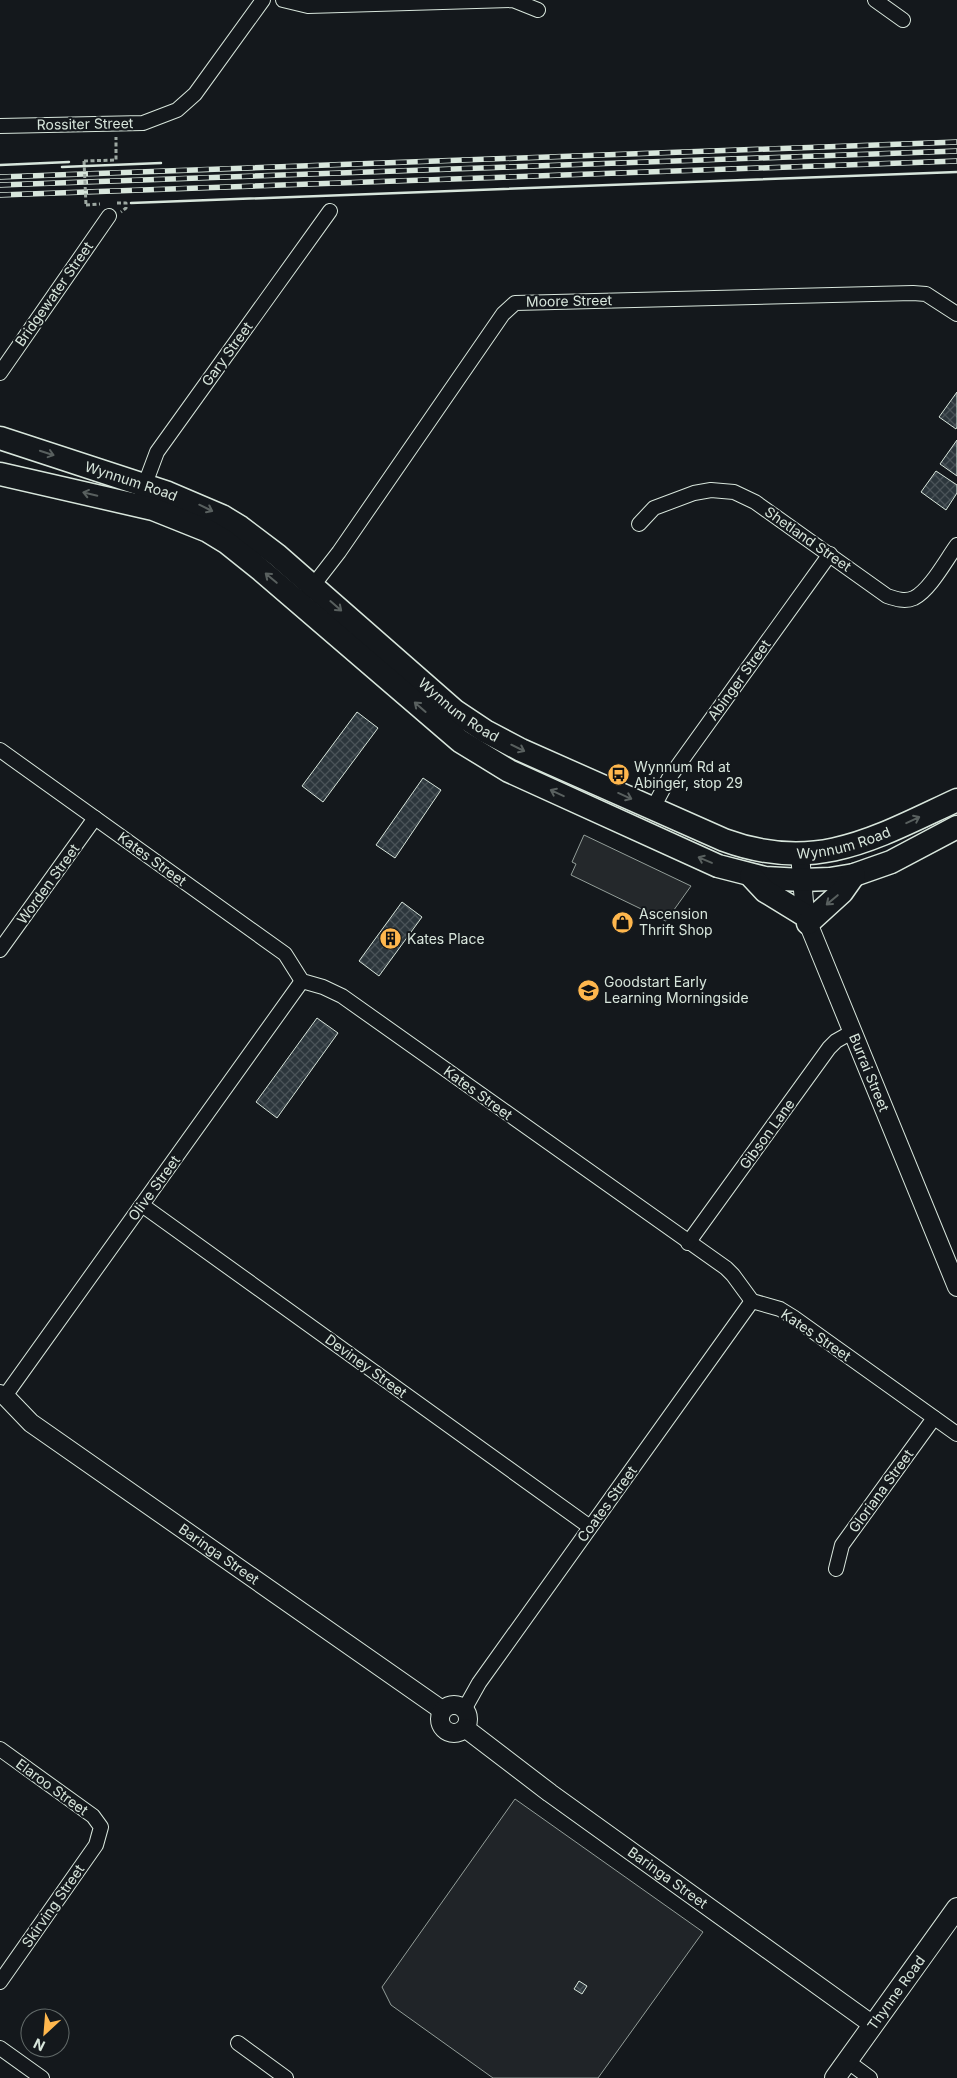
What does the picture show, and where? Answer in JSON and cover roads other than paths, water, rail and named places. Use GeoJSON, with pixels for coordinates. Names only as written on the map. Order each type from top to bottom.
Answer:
{"type":"FeatureCollection","features":[{"type":"Feature","properties":{"kind":"main road","name":"Wynnum Road"},"geometry":{"type":"LineString","coordinates":[[0,439],[141,495],[220,538],[306,594],[455,711],[485,731],[521,750],[742,847],[769,852],[800,854],[844,848],[867,841],[957,800]]}},
{"type":"Feature","properties":{"kind":"main road","name":"Wynnum Road"},"geometry":{"type":"LineString","coordinates":[[0,474],[141,495]]}},
{"type":"Feature","properties":{"kind":"main road","name":"Wynnum Road"},"geometry":{"type":"LineString","coordinates":[[306,594],[460,741],[490,761],[706,860],[751,876],[802,880],[830,879],[854,875],[891,862],[957,827]]}},
{"type":"Feature","properties":{"kind":"main road"},"geometry":{"type":"LineString","coordinates":[[751,876],[766,891],[807,919],[842,892],[854,875]]}},
{"type":"Feature","properties":{"kind":"main road","name":"Thynne Road"},"geometry":{"type":"LineString","coordinates":[[835,2078],[957,1908]]}},
{"type":"Feature","properties":{"kind":"street","name":"Rossiter Street"},"geometry":{"type":"LineString","coordinates":[[0,126],[143,123],[177,110],[195,94],[263,0]]}},
{"type":"Feature","properties":{"kind":"street"},"geometry":{"type":"LineString","coordinates":[[283,0],[308,6],[514,0],[538,10]]}},
{"type":"Feature","properties":{"kind":"street"},"geometry":{"type":"LineString","coordinates":[[875,0],[903,20]]}},
{"type":"Feature","properties":{"kind":"street","name":"Gary Street"},"geometry":{"type":"LineString","coordinates":[[141,495],[157,452],[330,210]]}},
{"type":"Feature","properties":{"kind":"street","name":"Bridgewater Street"},"geometry":{"type":"LineString","coordinates":[[0,372],[109,216]]}},
{"type":"Feature","properties":{"kind":"street","name":"Moore Street"},"geometry":{"type":"LineString","coordinates":[[306,594],[339,552],[503,314],[516,303],[913,293],[926,294],[957,314]]}},
{"type":"Feature","properties":{"kind":"street","name":"Shetland Street"},"geometry":{"type":"LineString","coordinates":[[639,524],[654,508],[694,493],[712,490],[734,492],[756,502],[887,596],[899,600],[913,598],[925,588],[957,545]]}},
{"type":"Feature","properties":{"kind":"street","name":"Abinger Street"},"geometry":{"type":"LineString","coordinates":[[653,808],[669,778],[830,554]]}},
{"type":"Feature","properties":{"kind":"street","name":"Kates Street"},"geometry":{"type":"LineString","coordinates":[[0,750],[286,954],[302,981],[323,986],[342,996],[733,1274],[752,1301],[780,1310],[793,1317],[957,1434]]}},
{"type":"Feature","properties":{"kind":"street","name":"Worden Street"},"geometry":{"type":"LineString","coordinates":[[0,950],[95,818]]}},
{"type":"Feature","properties":{"kind":"street","name":"Burrai Street"},"geometry":{"type":"LineString","coordinates":[[800,854],[807,919],[957,1287]]}},
{"type":"Feature","properties":{"kind":"street","name":"Olive Street"},"geometry":{"type":"LineString","coordinates":[[2,1395],[142,1205],[302,981]]}},
{"type":"Feature","properties":{"kind":"street","name":"Gibson Lane"},"geometry":{"type":"LineString","coordinates":[[688,1243],[829,1048],[836,1041],[852,1032]]}},
{"type":"Feature","properties":{"kind":"street","name":"Deviney Street"},"geometry":{"type":"LineString","coordinates":[[142,1205],[590,1527]]}},
{"type":"Feature","properties":{"kind":"street","name":"Coates Street"},"geometry":{"type":"LineString","coordinates":[[465,1708],[479,1683],[752,1301]]}},
{"type":"Feature","properties":{"kind":"street","name":"Baringa Street"},"geometry":{"type":"LineString","coordinates":[[2,1395],[31,1423],[442,1710]]}},
{"type":"Feature","properties":{"kind":"street","name":"Gloriana Street"},"geometry":{"type":"LineString","coordinates":[[836,1569],[842,1545],[934,1418]]}},
{"type":"Feature","properties":{"kind":"street"},"geometry":{"type":"LineString","coordinates":[[456,1704],[465,1708],[469,1717],[465,1728],[457,1733],[445,1730],[440,1722],[442,1710],[456,1704]]}},
{"type":"Feature","properties":{"kind":"street","name":"Baringa Street"},"geometry":{"type":"LineString","coordinates":[[465,1728],[550,1793],[873,2025]]}},
{"type":"Feature","properties":{"kind":"street","name":"Elaroo Street"},"geometry":{"type":"LineString","coordinates":[[0,1749],[92,1816],[101,1827]]}},
{"type":"Feature","properties":{"kind":"street","name":"Skirving Street"},"geometry":{"type":"LineString","coordinates":[[0,1982],[96,1845],[101,1827]]}},
{"type":"Feature","properties":{"kind":"street"},"geometry":{"type":"LineString","coordinates":[[238,2043],[286,2078]]}},
{"type":"Feature","properties":{"kind":"street"},"geometry":{"type":"LineString","coordinates":[[0,2048],[42,2078]]}},
{"type":"Feature","properties":{"kind":"street"},"geometry":{"type":"LineString","coordinates":[[847,2061],[870,2078]]}},
{"type":"Feature","properties":{"kind":"railway"},"geometry":{"type":"LineString","coordinates":[[0,177],[957,142]]}},
{"type":"Feature","properties":{"kind":"railway"},"geometry":{"type":"LineString","coordinates":[[0,185],[957,151]]}},
{"type":"Feature","properties":{"kind":"railway"},"geometry":{"type":"LineString","coordinates":[[0,195],[957,161]]}},
{"type":"Feature","properties":{"kind":"place","name":"Wynnum Rd at Abinger, stop 29"},"geometry":{"type":"Point","coordinates":[618,775]}},
{"type":"Feature","properties":{"kind":"place","name":"Ascension Thrift Shop"},"geometry":{"type":"Point","coordinates":[623,922]}},
{"type":"Feature","properties":{"kind":"place","name":"Kates Place"},"geometry":{"type":"Point","coordinates":[391,939]}},
{"type":"Feature","properties":{"kind":"place","name":"Goodstart Early Learning Morningside"},"geometry":{"type":"Point","coordinates":[588,990]}}]}
